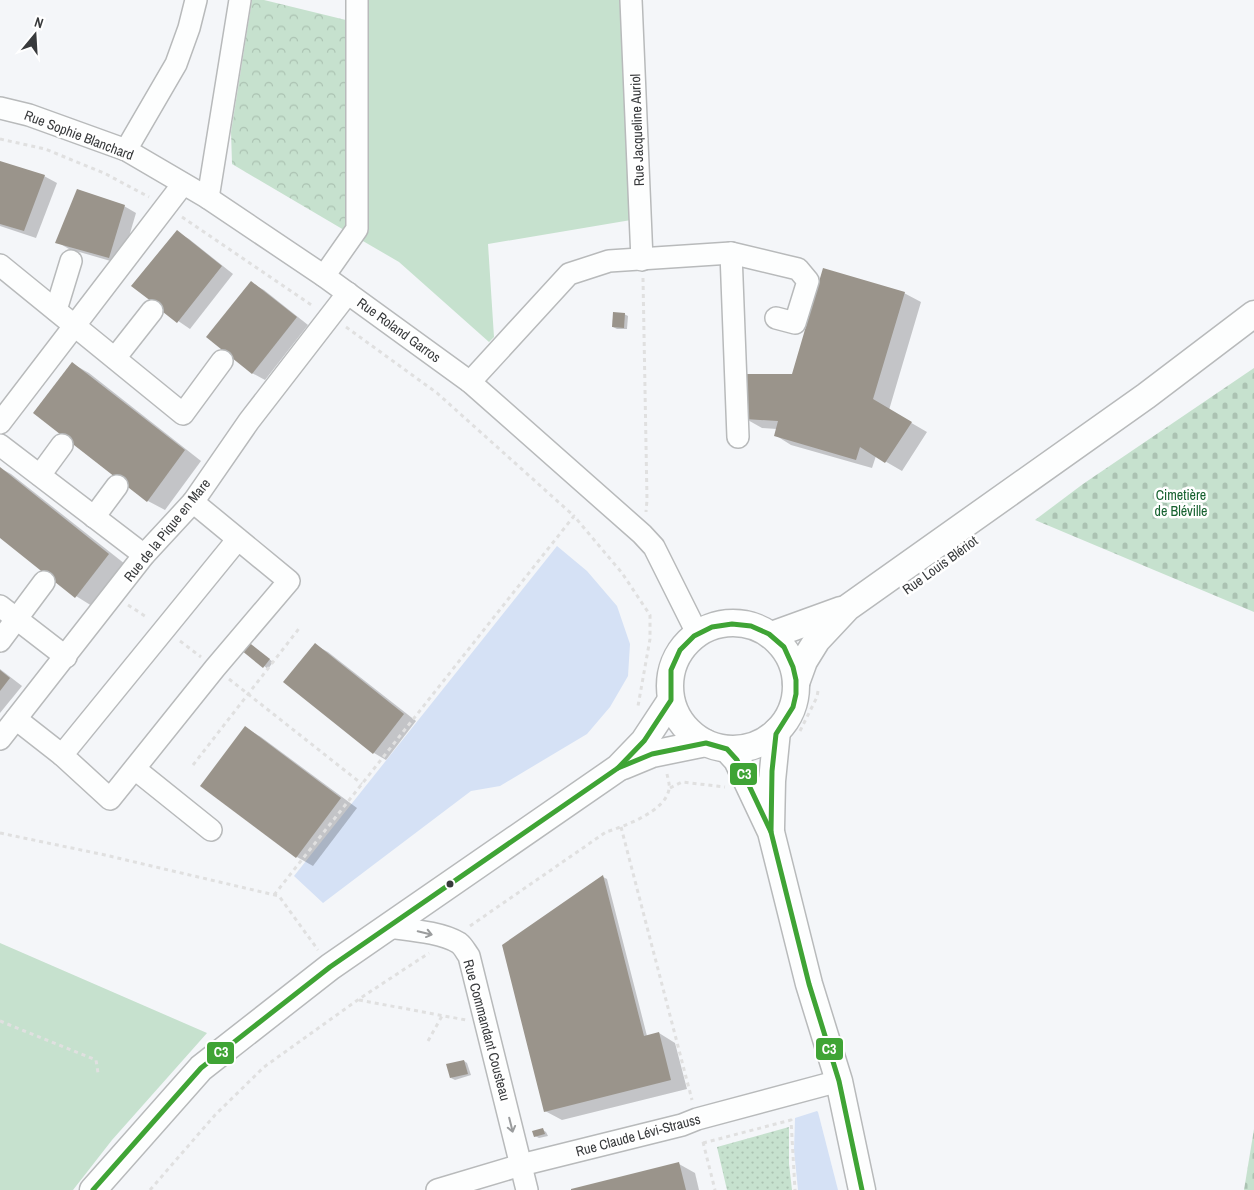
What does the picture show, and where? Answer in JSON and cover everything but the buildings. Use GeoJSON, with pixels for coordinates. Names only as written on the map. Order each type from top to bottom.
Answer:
{"type":"FeatureCollection","features":[{"type":"Feature","properties":{"kind":"main road","name":"Rue Louis Blériot"},"geometry":{"type":"LineString","coordinates":[[808,686],[804,661],[817,640],[847,608],[1146,396],[1254,314]]}},
{"type":"Feature","properties":{"kind":"main road","name":"Rue Louis Blériot"},"geometry":{"type":"LineString","coordinates":[[772,636],[847,608]]}},
{"type":"Feature","properties":{"kind":"main road"},"geometry":{"type":"LineString","coordinates":[[771,832],[772,781],[786,735],[788,717],[794,701],[808,686],[793,666],[785,650],[772,636],[754,626],[735,622],[715,625],[697,633],[686,643],[677,656],[671,670],[671,700],[684,726],[694,735],[717,746],[737,760],[747,785],[771,832],[809,984],[839,1081],[862,1190]]}},
{"type":"Feature","properties":{"kind":"main road"},"geometry":{"type":"LineString","coordinates":[[93,1190],[200,1068],[330,967],[618,768],[644,741],[671,700]]}},
{"type":"Feature","properties":{"kind":"main road"},"geometry":{"type":"LineString","coordinates":[[618,768],[652,754],[717,746],[745,748],[786,735]]}},
{"type":"Feature","properties":{"kind":"street"},"geometry":{"type":"LineString","coordinates":[[126,150],[176,64],[189,28],[196,0]]}},
{"type":"Feature","properties":{"kind":"street"},"geometry":{"type":"LineString","coordinates":[[208,198],[240,0]]}},
{"type":"Feature","properties":{"kind":"street"},"geometry":{"type":"LineString","coordinates":[[324,276],[357,229],[358,0]]}},
{"type":"Feature","properties":{"kind":"street","name":"Rue Jacqueline Auriol"},"geometry":{"type":"LineString","coordinates":[[631,0],[642,260]]}},
{"type":"Feature","properties":{"kind":"street","name":"Rue Sophie Blanchard"},"geometry":{"type":"LineString","coordinates":[[0,108],[29,115],[126,150],[208,198]]}},
{"type":"Feature","properties":{"kind":"street"},"geometry":{"type":"LineString","coordinates":[[0,423],[183,184]]}},
{"type":"Feature","properties":{"kind":"street","name":"Rue Roland Garros"},"geometry":{"type":"LineString","coordinates":[[208,198],[324,276],[470,382],[642,534],[654,548],[697,633]]}},
{"type":"Feature","properties":{"kind":"street"},"geometry":{"type":"LineString","coordinates":[[732,253],[738,437]]}},
{"type":"Feature","properties":{"kind":"street"},"geometry":{"type":"LineString","coordinates":[[470,382],[569,274],[609,261],[732,253],[798,269],[808,281],[795,323],[776,318]]}},
{"type":"Feature","properties":{"kind":"street"},"geometry":{"type":"LineString","coordinates":[[56,310],[71,262]]}},
{"type":"Feature","properties":{"kind":"street"},"geometry":{"type":"LineString","coordinates":[[0,265],[183,414],[222,361]]}},
{"type":"Feature","properties":{"kind":"street","name":"Rue de la Pique en Mare"},"geometry":{"type":"LineString","coordinates":[[0,739],[114,596],[144,555],[193,502],[249,421],[348,293]]}},
{"type":"Feature","properties":{"kind":"street"},"geometry":{"type":"LineString","coordinates":[[115,358],[152,311]]}},
{"type":"Feature","properties":{"kind":"street"},"geometry":{"type":"LineString","coordinates":[[40,475],[62,444]]}},
{"type":"Feature","properties":{"kind":"street"},"geometry":{"type":"LineString","coordinates":[[0,445],[144,555]]}},
{"type":"Feature","properties":{"kind":"street"},"geometry":{"type":"LineString","coordinates":[[94,517],[117,486]]}},
{"type":"Feature","properties":{"kind":"street"},"geometry":{"type":"LineString","coordinates":[[16,719],[62,755],[110,799],[215,668],[289,581],[193,502]]}},
{"type":"Feature","properties":{"kind":"street"},"geometry":{"type":"LineString","coordinates":[[62,755],[238,539]]}},
{"type":"Feature","properties":{"kind":"street"},"geometry":{"type":"LineString","coordinates":[[0,641],[8,612],[44,582]]}},
{"type":"Feature","properties":{"kind":"street"},"geometry":{"type":"LineString","coordinates":[[8,612],[66,657]]}},
{"type":"Feature","properties":{"kind":"street"},"geometry":{"type":"LineString","coordinates":[[134,769],[211,830]]}},
{"type":"Feature","properties":{"kind":"street","name":"Rue Commandant Cousteau"},"geometry":{"type":"LineString","coordinates":[[388,927],[422,932],[450,939],[460,944],[469,956],[527,1190]]}},
{"type":"Feature","properties":{"kind":"street","name":"Rue Claude Lévi-Strauss"},"geometry":{"type":"LineString","coordinates":[[437,1190],[521,1165],[682,1125],[696,1119],[839,1081]]}},
{"type":"Feature","properties":{"kind":"path"},"geometry":{"type":"LineString","coordinates":[[0,139],[45,149],[96,170],[166,207],[349,329],[437,392],[574,516],[622,573],[650,615],[650,639],[638,708]]}},
{"type":"Feature","properties":{"kind":"path"},"geometry":{"type":"LineString","coordinates":[[642,260],[647,500],[642,534]]}},
{"type":"Feature","properties":{"kind":"path"},"geometry":{"type":"LineString","coordinates":[[274,895],[574,516]]}},
{"type":"Feature","properties":{"kind":"path"},"geometry":{"type":"LineString","coordinates":[[114,596],[164,629],[362,784]]}},
{"type":"Feature","properties":{"kind":"path"},"geometry":{"type":"LineString","coordinates":[[193,765],[301,626]]}},
{"type":"Feature","properties":{"kind":"path"},"geometry":{"type":"LineString","coordinates":[[786,735],[817,697],[808,686]]}},
{"type":"Feature","properties":{"kind":"path"},"geometry":{"type":"LineString","coordinates":[[466,928],[606,832],[621,827],[661,806],[668,796],[670,788],[665,766]]}},
{"type":"Feature","properties":{"kind":"path"},"geometry":{"type":"LineString","coordinates":[[670,788],[682,782],[734,788],[747,785]]}},
{"type":"Feature","properties":{"kind":"path"},"geometry":{"type":"LineString","coordinates":[[621,827],[692,1101]]}},
{"type":"Feature","properties":{"kind":"path"},"geometry":{"type":"LineString","coordinates":[[0,832],[279,896],[330,967]]}},
{"type":"Feature","properties":{"kind":"path"},"geometry":{"type":"LineString","coordinates":[[150,1190],[215,1115],[264,1067],[435,949]]}},
{"type":"Feature","properties":{"kind":"path"},"geometry":{"type":"LineString","coordinates":[[359,1000],[486,1024]]}},
{"type":"Feature","properties":{"kind":"path"},"geometry":{"type":"LineString","coordinates":[[428,1041],[442,1016]]}},
{"type":"Feature","properties":{"kind":"path"},"geometry":{"type":"LineString","coordinates":[[0,1021],[96,1060],[98,1073]]}},
{"type":"Feature","properties":{"kind":"path"},"geometry":{"type":"LineString","coordinates":[[703,1143],[791,1120],[795,1190]]}},
{"type":"Feature","properties":{"kind":"path"},"geometry":{"type":"LineString","coordinates":[[701,1135],[715,1190]]}},
{"type":"Feature","properties":{"kind":"green space"},"geometry":{"type":"Polygon","coordinates":[[[252,0],[264,0],[350,21],[348,218],[344,230],[232,164],[231,132],[252,0]]]}},
{"type":"Feature","properties":{"kind":"green space"},"geometry":{"type":"Polygon","coordinates":[[[365,0],[641,0],[631,220],[488,244],[494,337],[489,342],[399,262],[344,230],[348,218],[365,0]]]}},
{"type":"Feature","properties":{"kind":"green space","name":"Cimetière de Bléville"},"geometry":{"type":"Polygon","coordinates":[[[1254,368],[1254,612],[1035,520],[1083,484],[1254,368]]]}},
{"type":"Feature","properties":{"kind":"green space"},"geometry":{"type":"Polygon","coordinates":[[[0,943],[207,1033],[112,1140],[73,1190],[0,1190],[0,943]]]}},
{"type":"Feature","properties":{"kind":"green space"},"geometry":{"type":"Polygon","coordinates":[[[789,1127],[789,1164],[792,1190],[727,1190],[717,1147],[789,1127]]]}},
{"type":"Feature","properties":{"kind":"green space"},"geometry":{"type":"Polygon","coordinates":[[[1254,1129],[1254,1190],[1244,1190],[1254,1129]]]}},
{"type":"Feature","properties":{"kind":"water"},"geometry":{"type":"Polygon","coordinates":[[[557,546],[587,571],[617,606],[630,644],[628,676],[610,707],[587,734],[500,786],[471,791],[323,903],[294,876],[557,546]]]}},
{"type":"Feature","properties":{"kind":"water"},"geometry":{"type":"Polygon","coordinates":[[[817,1111],[838,1190],[798,1190],[794,1150],[795,1118],[817,1111]]]}},
{"type":"Feature","properties":{"kind":"transit line","name":"C3"},"geometry":{"type":"LineString","coordinates":[[93,1190],[201,1068],[330,967],[618,768],[644,741],[671,700],[671,670],[680,650],[694,636],[712,627],[732,624],[751,626],[769,634],[784,647],[793,667],[796,680],[796,694],[793,707],[776,734],[772,771],[771,832]]}},
{"type":"Feature","properties":{"kind":"transit line","name":"C3"},"geometry":{"type":"LineString","coordinates":[[618,768],[652,754],[706,743],[727,749],[737,760],[771,832],[809,984],[839,1081],[862,1190]]}}]}
